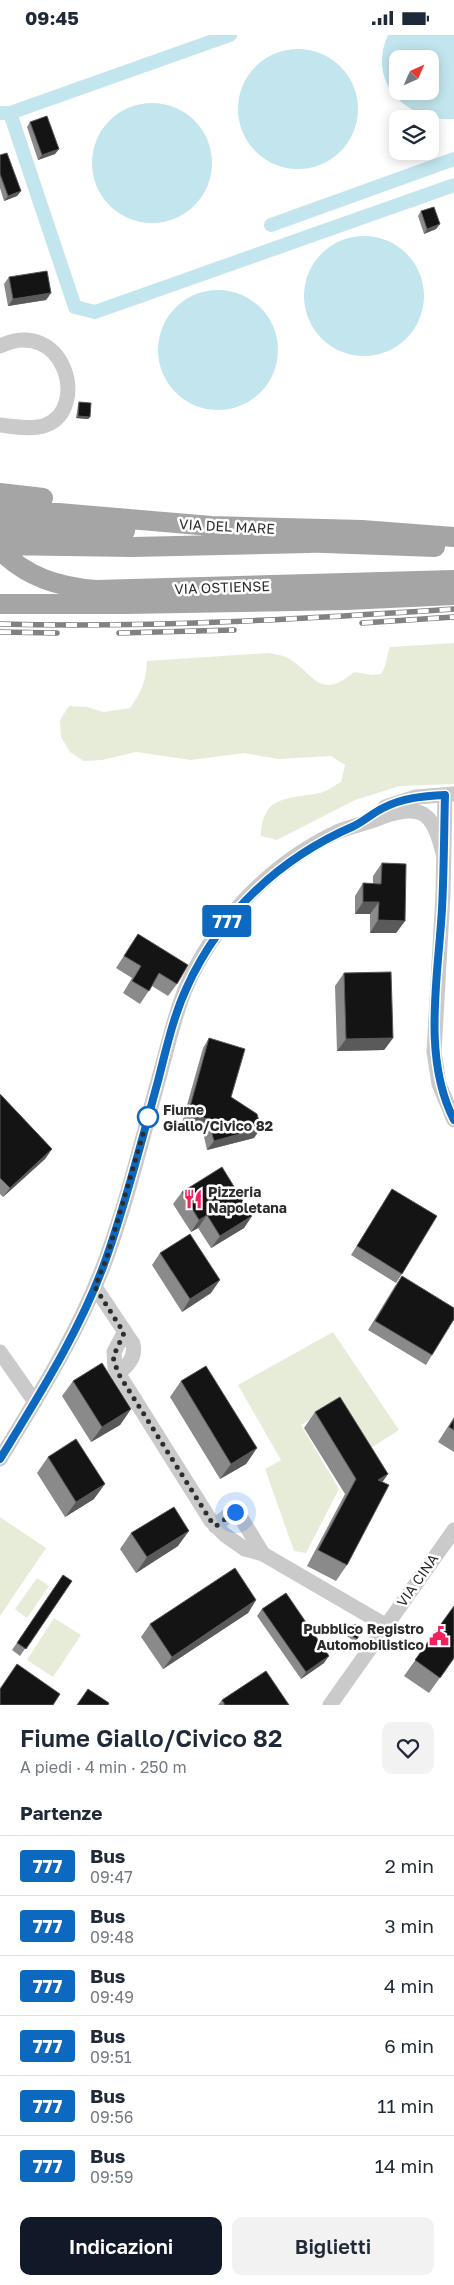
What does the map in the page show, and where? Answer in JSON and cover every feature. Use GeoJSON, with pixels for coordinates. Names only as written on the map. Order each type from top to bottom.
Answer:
{"type":"FeatureCollection","features":[{"type":"Feature","properties":{"kind":"main road"},"geometry":{"type":"LineString","coordinates":[[0,493],[296,529]]}},
{"type":"Feature","properties":{"kind":"main road","name":"VIA DEL MARE"},"geometry":{"type":"LineString","coordinates":[[0,508],[192,525],[402,532],[454,537]]}},
{"type":"Feature","properties":{"kind":"main road","name":"VIA DEL MARE"},"geometry":{"type":"LineString","coordinates":[[0,525],[321,543],[454,547]]}},
{"type":"Feature","properties":{"kind":"main road"},"geometry":{"type":"LineString","coordinates":[[0,545],[132,547],[321,543]]}},
{"type":"Feature","properties":{"kind":"main road","name":"VIA OSTIENSE"},"geometry":{"type":"LineString","coordinates":[[0,550],[14,563],[36,577],[79,589],[127,591],[454,579]]}},
{"type":"Feature","properties":{"kind":"main road","name":"VIA OSTIENSE"},"geometry":{"type":"LineString","coordinates":[[0,604],[107,605],[347,600],[454,595]]}},
{"type":"Feature","properties":{"kind":"street"},"geometry":{"type":"LineString","coordinates":[[0,346],[24,340],[44,345],[60,361],[66,375],[68,388],[60,413],[48,424],[36,427],[0,425]]}},
{"type":"Feature","properties":{"kind":"street"},"geometry":{"type":"LineString","coordinates":[[0,1459],[61,1356],[95,1287],[121,1211],[181,1001],[200,961],[229,919],[266,880],[309,848],[356,825],[398,801],[449,795],[434,1052],[439,1084],[454,1120]]}},
{"type":"Feature","properties":{"kind":"street"},"geometry":{"type":"LineString","coordinates":[[356,825],[400,811],[418,811],[436,829],[444,857]]}},
{"type":"Feature","properties":{"kind":"street"},"geometry":{"type":"LineString","coordinates":[[95,1287],[124,1333],[113,1357],[118,1373],[216,1526],[245,1549],[264,1555],[386,1625]]}},
{"type":"Feature","properties":{"kind":"street"},"geometry":{"type":"LineString","coordinates":[[0,1352],[35,1402]]}},
{"type":"Feature","properties":{"kind":"street"},"geometry":{"type":"LineString","coordinates":[[216,1526],[231,1513],[238,1513],[264,1555]]}},
{"type":"Feature","properties":{"kind":"street","name":"VIA CINA"},"geometry":{"type":"LineString","coordinates":[[330,1705],[454,1530]]}},
{"type":"Feature","properties":{"kind":"green space"},"geometry":{"type":"Polygon","coordinates":[[[454,643],[454,784],[400,786],[355,800],[277,840],[261,836],[263,822],[267,812],[273,805],[290,798],[327,790],[341,782],[345,765],[331,756],[278,759],[244,753],[191,760],[136,752],[102,760],[84,761],[70,752],[61,737],[60,720],[69,706],[87,707],[104,712],[130,708],[143,686],[147,661],[268,653],[288,658],[312,678],[325,685],[342,680],[354,672],[372,675],[381,674],[390,647],[454,643]]]}},
{"type":"Feature","properties":{"kind":"green space"},"geometry":{"type":"Polygon","coordinates":[[[333,1332],[399,1430],[360,1455],[331,1407],[301,1425],[339,1489],[306,1553],[294,1551],[265,1469],[281,1460],[238,1385],[333,1332]]]}},
{"type":"Feature","properties":{"kind":"green space"},"geometry":{"type":"Polygon","coordinates":[[[0,1517],[46,1548],[0,1616],[0,1517]]]}},
{"type":"Feature","properties":{"kind":"green space"},"geometry":{"type":"Polygon","coordinates":[[[37,1578],[49,1586],[27,1618],[15,1609],[37,1578]]]}},
{"type":"Feature","properties":{"kind":"green space"},"geometry":{"type":"Polygon","coordinates":[[[54,1618],[81,1635],[53,1677],[27,1660],[54,1618]]]}},
{"type":"Feature","properties":{"kind":"water"},"geometry":{"type":"Polygon","coordinates":[[[388,35],[454,35],[454,119],[439,118],[439,110],[414,110],[400,100],[439,100],[439,50],[389,50],[389,86],[382,68],[383,52],[388,35]]]}},
{"type":"Feature","properties":{"kind":"water"},"geometry":{"type":"Polygon","coordinates":[[[298,49],[310,50],[321,54],[331,59],[340,67],[348,76],[353,86],[357,97],[357,121],[353,132],[348,142],[340,151],[331,159],[321,164],[310,168],[298,169],[286,168],[275,164],[265,159],[256,151],[248,142],[243,132],[239,121],[238,109],[239,97],[243,86],[248,76],[256,67],[265,59],[275,54],[286,50],[298,49]]]}},
{"type":"Feature","properties":{"kind":"water"},"geometry":{"type":"Polygon","coordinates":[[[152,103],[164,104],[175,108],[185,113],[194,121],[202,130],[207,140],[211,151],[211,175],[207,186],[202,196],[194,205],[185,213],[175,218],[164,222],[152,223],[140,222],[129,218],[119,213],[110,205],[102,196],[97,186],[93,175],[92,163],[93,151],[97,140],[102,130],[110,121],[119,113],[129,108],[140,104],[152,103]]]}},
{"type":"Feature","properties":{"kind":"water"},"geometry":{"type":"Polygon","coordinates":[[[364,236],[376,237],[387,241],[397,246],[406,254],[414,263],[419,273],[423,284],[423,308],[419,319],[414,329],[406,338],[397,346],[387,351],[376,355],[364,356],[352,355],[341,351],[331,346],[322,338],[314,329],[309,319],[305,308],[304,296],[305,284],[309,273],[314,263],[322,254],[331,246],[341,241],[352,237],[364,236]]]}},
{"type":"Feature","properties":{"kind":"water"},"geometry":{"type":"Polygon","coordinates":[[[218,290],[230,291],[241,295],[251,300],[260,308],[268,317],[273,327],[277,338],[277,362],[273,373],[268,383],[260,392],[251,400],[241,405],[230,409],[218,410],[206,409],[195,405],[185,400],[176,392],[168,383],[163,373],[159,362],[158,350],[159,338],[163,327],[168,317],[176,308],[185,300],[195,295],[206,291],[218,290]]]}},
{"type":"Feature","properties":{"kind":"building"},"geometry":{"type":"Polygon","coordinates":[[[47,116],[59,149],[42,155],[30,122],[47,116]]]}},
{"type":"Feature","properties":{"kind":"building"},"geometry":{"type":"Polygon","coordinates":[[[7,153],[21,191],[8,196],[0,174],[0,155],[7,153]]]}},
{"type":"Feature","properties":{"kind":"building"},"geometry":{"type":"Polygon","coordinates":[[[434,207],[440,224],[427,229],[421,211],[434,207]]]}},
{"type":"Feature","properties":{"kind":"building"},"geometry":{"type":"Polygon","coordinates":[[[47,271],[51,293],[13,299],[9,277],[47,271]]]}},
{"type":"Feature","properties":{"kind":"building"},"geometry":{"type":"Polygon","coordinates":[[[79,402],[91,403],[90,417],[78,416],[79,402]]]}},
{"type":"Feature","properties":{"kind":"building"},"geometry":{"type":"Polygon","coordinates":[[[382,863],[406,864],[405,921],[378,920],[379,902],[363,902],[363,883],[381,884],[382,863]]]}},
{"type":"Feature","properties":{"kind":"building"},"geometry":{"type":"Polygon","coordinates":[[[138,934],[188,965],[177,984],[159,973],[149,991],[132,981],[141,966],[124,956],[138,934]]]}},
{"type":"Feature","properties":{"kind":"building"},"geometry":{"type":"Polygon","coordinates":[[[391,972],[393,1038],[346,1039],[344,973],[391,972]]]}},
{"type":"Feature","properties":{"kind":"building"},"geometry":{"type":"Polygon","coordinates":[[[209,1038],[245,1049],[231,1097],[257,1114],[261,1128],[214,1141],[208,1119],[188,1114],[209,1038]]]}},
{"type":"Feature","properties":{"kind":"building"},"geometry":{"type":"Polygon","coordinates":[[[0,1094],[52,1149],[10,1188],[0,1178],[0,1094]]]}},
{"type":"Feature","properties":{"kind":"building"},"geometry":{"type":"Polygon","coordinates":[[[222,1167],[252,1216],[220,1236],[207,1215],[199,1220],[182,1192],[222,1167]]]}},
{"type":"Feature","properties":{"kind":"building"},"geometry":{"type":"Polygon","coordinates":[[[392,1189],[437,1216],[402,1274],[357,1246],[392,1189]]]}},
{"type":"Feature","properties":{"kind":"building"},"geometry":{"type":"Polygon","coordinates":[[[190,1234],[220,1280],[190,1299],[160,1253],[190,1234]]]}},
{"type":"Feature","properties":{"kind":"building"},"geometry":{"type":"Polygon","coordinates":[[[402,1276],[454,1308],[454,1319],[432,1355],[375,1321],[402,1276]]]}},
{"type":"Feature","properties":{"kind":"building"},"geometry":{"type":"Polygon","coordinates":[[[102,1363],[131,1409],[102,1427],[73,1381],[102,1363]]]}},
{"type":"Feature","properties":{"kind":"building"},"geometry":{"type":"Polygon","coordinates":[[[206,1366],[257,1448],[231,1464],[181,1381],[206,1366]]]}},
{"type":"Feature","properties":{"kind":"building"},"geometry":{"type":"Polygon","coordinates":[[[340,1397],[388,1474],[378,1480],[389,1485],[347,1565],[318,1550],[356,1479],[315,1412],[340,1397]]]}},
{"type":"Feature","properties":{"kind":"building"},"geometry":{"type":"Polygon","coordinates":[[[454,1419],[454,1430],[449,1427],[454,1419]]]}},
{"type":"Feature","properties":{"kind":"building"},"geometry":{"type":"Polygon","coordinates":[[[76,1439],[105,1484],[76,1502],[48,1457],[76,1439]]]}},
{"type":"Feature","properties":{"kind":"building"},"geometry":{"type":"Polygon","coordinates":[[[174,1507],[189,1531],[147,1557],[131,1533],[174,1507]]]}},
{"type":"Feature","properties":{"kind":"building"},"geometry":{"type":"Polygon","coordinates":[[[235,1568],[256,1600],[172,1657],[150,1624],[235,1568]]]}},
{"type":"Feature","properties":{"kind":"building"},"geometry":{"type":"Polygon","coordinates":[[[63,1575],[72,1581],[26,1649],[17,1643],[63,1575]]]}},
{"type":"Feature","properties":{"kind":"building"},"geometry":{"type":"Polygon","coordinates":[[[286,1593],[329,1656],[306,1672],[262,1609],[286,1593]]]}},
{"type":"Feature","properties":{"kind":"building"},"geometry":{"type":"Polygon","coordinates":[[[454,1606],[454,1658],[440,1678],[415,1660],[454,1606]]]}},
{"type":"Feature","properties":{"kind":"building"},"geometry":{"type":"Polygon","coordinates":[[[355,1624],[363,1630],[357,1639],[348,1634],[355,1624]]]}},
{"type":"Feature","properties":{"kind":"building"},"geometry":{"type":"Polygon","coordinates":[[[17,1664],[60,1694],[53,1705],[0,1705],[0,1689],[17,1664]]]}},
{"type":"Feature","properties":{"kind":"building"},"geometry":{"type":"Polygon","coordinates":[[[266,1671],[289,1705],[225,1705],[222,1700],[266,1671]]]}},
{"type":"Feature","properties":{"kind":"building"},"geometry":{"type":"Polygon","coordinates":[[[88,1689],[109,1703],[108,1705],[77,1705],[88,1689]]]}},
{"type":"Feature","properties":{"kind":"waterway"},"geometry":{"type":"LineString","coordinates":[[10,113],[230,35]]}},
{"type":"Feature","properties":{"kind":"waterway"},"geometry":{"type":"LineString","coordinates":[[0,113],[10,113],[75,307],[95,312],[454,185]]}},
{"type":"Feature","properties":{"kind":"waterway"},"geometry":{"type":"LineString","coordinates":[[271,225],[454,159]]}},
{"type":"Feature","properties":{"kind":"railway"},"geometry":{"type":"LineString","coordinates":[[0,624],[171,624],[454,609]]}},
{"type":"Feature","properties":{"kind":"railway"},"geometry":{"type":"LineString","coordinates":[[362,623],[454,617]]}},
{"type":"Feature","properties":{"kind":"railway"},"geometry":{"type":"LineString","coordinates":[[119,633],[234,630]]}},
{"type":"Feature","properties":{"kind":"railway"},"geometry":{"type":"LineString","coordinates":[[0,632],[57,633]]}},
{"type":"Feature","properties":{"kind":"bus line","name":"777"},"geometry":{"type":"LineString","coordinates":[[0,1459],[61,1356],[95,1287],[107,1257],[121,1211],[181,1001],[195,970],[211,943],[243,902],[300,853],[336,833],[356,825],[390,805],[424,796],[445,795],[443,894],[434,1052],[439,1084],[454,1120]]}},
{"type":"Feature","properties":{"kind":"place","name":"Fiume Giallo/Civico 82"},"geometry":{"type":"Point","coordinates":[148,1117]}},
{"type":"Feature","properties":{"kind":"place","name":"Pizzeria Napoletana"},"geometry":{"type":"Point","coordinates":[193,1199]}},
{"type":"Feature","properties":{"kind":"place","name":"Pubblico Registro Automobilistico"},"geometry":{"type":"Point","coordinates":[439,1636]}},
{"type":"Feature","properties":{"kind":"route"},"geometry":{"type":"LineString","coordinates":[[148,1117],[107,1257],[95,1287],[124,1333],[115,1349],[113,1357],[118,1373],[190,1489],[216,1526],[231,1513],[235,1512]]}}]}
